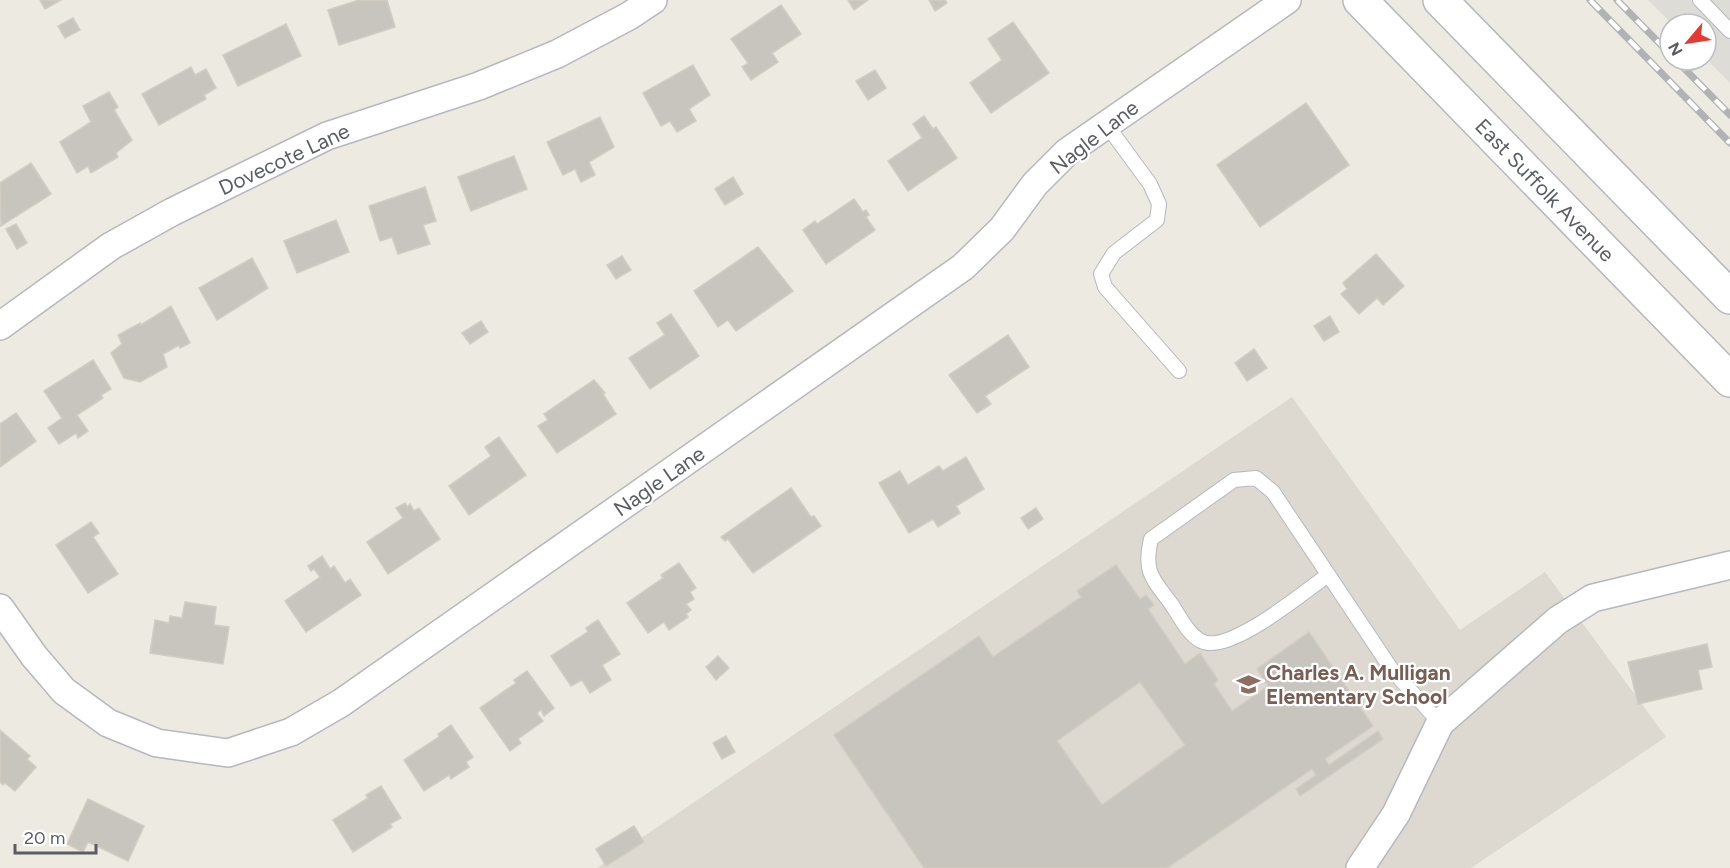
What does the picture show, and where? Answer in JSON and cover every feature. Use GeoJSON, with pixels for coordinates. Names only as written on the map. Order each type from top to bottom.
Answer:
{"type":"FeatureCollection","features":[{"type":"Feature","properties":{"kind":"main road","name":"East Suffolk Avenue"},"geometry":{"type":"LineString","coordinates":[[1360,0],[1730,380]]}},
{"type":"Feature","properties":{"kind":"main road"},"geometry":{"type":"LineString","coordinates":[[1440,0],[1730,297]]}},
{"type":"Feature","properties":{"kind":"street","name":"Dovecote Lane"},"geometry":{"type":"LineString","coordinates":[[0,326],[111,246],[183,207],[327,136],[479,86],[557,54],[629,16],[653,0]]}},
{"type":"Feature","properties":{"kind":"street","name":"Nagle Lane"},"geometry":{"type":"LineString","coordinates":[[0,608],[34,656],[64,691],[108,723],[157,743],[228,753],[291,732],[341,703],[963,267],[1002,229],[1035,184],[1067,152],[1287,0]]}},
{"type":"Feature","properties":{"kind":"street"},"geometry":{"type":"LineString","coordinates":[[1360,868],[1396,813],[1440,723],[1558,620],[1593,598],[1730,565]]}},
{"type":"Feature","properties":{"kind":"lane"},"geometry":{"type":"LineString","coordinates":[[1700,0],[1730,31]]}},
{"type":"Feature","properties":{"kind":"lane"},"geometry":{"type":"LineString","coordinates":[[1106,124],[1150,184],[1159,204],[1157,220],[1114,253],[1101,274],[1105,287],[1179,371]]}},
{"type":"Feature","properties":{"kind":"lane"},"geometry":{"type":"LineString","coordinates":[[1328,575],[1250,630],[1220,642],[1203,642],[1191,633],[1152,577],[1146,560],[1151,539],[1234,480],[1256,478],[1273,492],[1392,670],[1440,723]]}},
{"type":"Feature","properties":{"kind":"shaded area"},"geometry":{"type":"Polygon","coordinates":[[[1648,0],[1730,0],[1730,83],[1718,71],[1718,12],[1660,12],[1648,0]]]}},
{"type":"Feature","properties":{"kind":"shaded area","name":"Charles A. Mulligan Elementary School"},"geometry":{"type":"Polygon","coordinates":[[[1292,397],[1460,630],[1545,572],[1666,737],[1471,868],[597,868],[1292,397]]]}},
{"type":"Feature","properties":{"kind":"building"},"geometry":{"type":"Polygon","coordinates":[[[40,0],[61,0],[45,9],[40,0]]]}},
{"type":"Feature","properties":{"kind":"building"},"geometry":{"type":"Polygon","coordinates":[[[359,0],[387,0],[395,27],[339,45],[328,10],[359,0]]]}},
{"type":"Feature","properties":{"kind":"building"},"geometry":{"type":"Polygon","coordinates":[[[848,0],[868,0],[854,10],[848,0]]]}},
{"type":"Feature","properties":{"kind":"building"},"geometry":{"type":"Polygon","coordinates":[[[929,0],[945,0],[947,3],[935,11],[929,0]]]}},
{"type":"Feature","properties":{"kind":"building"},"geometry":{"type":"Polygon","coordinates":[[[781,5],[801,34],[772,53],[778,62],[751,80],[742,67],[748,63],[731,39],[781,5]]]}},
{"type":"Feature","properties":{"kind":"building"},"geometry":{"type":"Polygon","coordinates":[[[73,18],[80,30],[65,38],[58,26],[73,18]]]}},
{"type":"Feature","properties":{"kind":"building"},"geometry":{"type":"Polygon","coordinates":[[[1013,22],[1049,73],[991,113],[970,83],[1002,60],[988,39],[1013,22]]]}},
{"type":"Feature","properties":{"kind":"building"},"geometry":{"type":"Polygon","coordinates":[[[286,24],[301,56],[238,86],[223,55],[286,24]]]}},
{"type":"Feature","properties":{"kind":"building"},"geometry":{"type":"Polygon","coordinates":[[[693,65],[710,95],[689,109],[696,121],[677,132],[670,121],[661,126],[643,93],[693,65]]]}},
{"type":"Feature","properties":{"kind":"building"},"geometry":{"type":"Polygon","coordinates":[[[191,67],[195,75],[206,69],[216,88],[204,95],[206,99],[159,125],[142,94],[191,67]]]}},
{"type":"Feature","properties":{"kind":"building"},"geometry":{"type":"Polygon","coordinates":[[[875,70],[886,88],[868,100],[856,81],[875,70]]]}},
{"type":"Feature","properties":{"kind":"building"},"geometry":{"type":"Polygon","coordinates":[[[109,92],[118,107],[114,110],[132,140],[116,153],[118,157],[91,173],[88,166],[77,173],[60,142],[91,122],[83,106],[109,92]]]}},
{"type":"Feature","properties":{"kind":"building"},"geometry":{"type":"Polygon","coordinates":[[[1306,103],[1349,165],[1260,227],[1217,165],[1306,103]]]}},
{"type":"Feature","properties":{"kind":"building"},"geometry":{"type":"Polygon","coordinates":[[[924,116],[933,129],[936,127],[957,158],[908,191],[888,161],[922,138],[913,124],[924,116]]]}},
{"type":"Feature","properties":{"kind":"building"},"geometry":{"type":"Polygon","coordinates":[[[600,117],[614,147],[589,162],[595,175],[581,182],[575,169],[563,175],[547,142],[600,117]]]}},
{"type":"Feature","properties":{"kind":"building"},"geometry":{"type":"Polygon","coordinates":[[[514,156],[527,189],[471,211],[458,177],[514,156]]]}},
{"type":"Feature","properties":{"kind":"building"},"geometry":{"type":"Polygon","coordinates":[[[31,163],[51,194],[1,226],[0,183],[31,163]]]}},
{"type":"Feature","properties":{"kind":"building"},"geometry":{"type":"Polygon","coordinates":[[[733,177],[743,194],[725,205],[715,189],[733,177]]]}},
{"type":"Feature","properties":{"kind":"building"},"geometry":{"type":"Polygon","coordinates":[[[425,187],[436,221],[423,225],[430,244],[398,254],[392,237],[380,241],[369,206],[425,187]]]}},
{"type":"Feature","properties":{"kind":"building"},"geometry":{"type":"Polygon","coordinates":[[[854,199],[863,212],[866,210],[869,215],[866,217],[875,230],[826,264],[803,230],[815,221],[817,224],[854,199]]]}},
{"type":"Feature","properties":{"kind":"building"},"geometry":{"type":"Polygon","coordinates":[[[336,220],[349,252],[297,273],[284,241],[336,220]]]}},
{"type":"Feature","properties":{"kind":"building"},"geometry":{"type":"Polygon","coordinates":[[[16,224],[27,243],[17,249],[6,229],[16,224]]]}},
{"type":"Feature","properties":{"kind":"building"},"geometry":{"type":"Polygon","coordinates":[[[758,247],[793,291],[736,331],[728,320],[718,327],[694,291],[758,247]]]}},
{"type":"Feature","properties":{"kind":"building"},"geometry":{"type":"Polygon","coordinates":[[[1376,254],[1404,286],[1383,305],[1377,298],[1359,314],[1341,294],[1347,289],[1343,283],[1376,254]]]}},
{"type":"Feature","properties":{"kind":"building"},"geometry":{"type":"Polygon","coordinates":[[[622,256],[631,270],[616,279],[607,265],[622,256]]]}},
{"type":"Feature","properties":{"kind":"building"},"geometry":{"type":"Polygon","coordinates":[[[252,258],[268,288],[217,320],[199,288],[252,258]]]}},
{"type":"Feature","properties":{"kind":"building"},"geometry":{"type":"Polygon","coordinates":[[[171,306],[190,343],[180,348],[179,345],[163,354],[167,367],[140,382],[124,378],[111,353],[122,344],[118,335],[140,323],[141,325],[171,306]]]}},
{"type":"Feature","properties":{"kind":"building"},"geometry":{"type":"Polygon","coordinates":[[[671,314],[699,356],[650,389],[629,358],[665,335],[657,323],[671,314]]]}},
{"type":"Feature","properties":{"kind":"building"},"geometry":{"type":"Polygon","coordinates":[[[1330,316],[1339,332],[1324,341],[1314,326],[1330,316]]]}},
{"type":"Feature","properties":{"kind":"building"},"geometry":{"type":"Polygon","coordinates":[[[481,321],[488,332],[470,344],[462,333],[481,321]]]}},
{"type":"Feature","properties":{"kind":"building"},"geometry":{"type":"Polygon","coordinates":[[[1008,335],[1029,367],[985,396],[991,404],[977,413],[949,375],[1008,335]]]}},
{"type":"Feature","properties":{"kind":"building"},"geometry":{"type":"Polygon","coordinates":[[[1254,349],[1267,368],[1247,381],[1235,363],[1254,349]]]}},
{"type":"Feature","properties":{"kind":"building"},"geometry":{"type":"Polygon","coordinates":[[[93,360],[111,389],[101,395],[103,398],[77,415],[88,431],[78,438],[76,433],[59,444],[48,428],[62,418],[44,391],[93,360]]]}},
{"type":"Feature","properties":{"kind":"building"},"geometry":{"type":"Polygon","coordinates":[[[594,380],[605,393],[603,394],[616,414],[557,453],[538,426],[548,420],[544,414],[594,380]]]}},
{"type":"Feature","properties":{"kind":"building"},"geometry":{"type":"Polygon","coordinates":[[[16,413],[36,441],[0,467],[0,424],[16,413]]]}},
{"type":"Feature","properties":{"kind":"building"},"geometry":{"type":"Polygon","coordinates":[[[499,437],[526,475],[469,515],[449,486],[491,456],[485,447],[499,437]]]}},
{"type":"Feature","properties":{"kind":"building"},"geometry":{"type":"Polygon","coordinates":[[[966,457],[984,489],[956,506],[960,513],[938,527],[933,519],[909,533],[879,483],[900,471],[908,485],[939,466],[943,471],[966,457]]]}},
{"type":"Feature","properties":{"kind":"building"},"geometry":{"type":"Polygon","coordinates":[[[791,488],[811,517],[814,516],[821,526],[753,573],[728,539],[725,541],[721,537],[791,488]]]}},
{"type":"Feature","properties":{"kind":"building"},"geometry":{"type":"Polygon","coordinates":[[[405,503],[407,507],[410,504],[414,511],[419,508],[440,539],[388,574],[367,542],[403,518],[396,508],[405,503]]]}},
{"type":"Feature","properties":{"kind":"building"},"geometry":{"type":"Polygon","coordinates":[[[1036,508],[1043,519],[1028,529],[1021,518],[1036,508]]]}},
{"type":"Feature","properties":{"kind":"building"},"geometry":{"type":"Polygon","coordinates":[[[91,522],[99,533],[93,537],[118,574],[88,593],[56,545],[91,522]]]}},
{"type":"Feature","properties":{"kind":"building"},"geometry":{"type":"Polygon","coordinates":[[[322,556],[330,569],[334,566],[345,583],[350,579],[361,595],[306,632],[285,601],[320,577],[314,569],[311,571],[308,566],[322,556]]]}},
{"type":"Feature","properties":{"kind":"building"},"geometry":{"type":"Polygon","coordinates":[[[679,563],[696,588],[690,592],[694,599],[686,604],[691,610],[686,614],[688,617],[669,630],[664,622],[648,633],[627,603],[663,578],[661,575],[679,563]]]}},
{"type":"Feature","properties":{"kind":"building"},"geometry":{"type":"Polygon","coordinates":[[[1116,565],[1140,599],[1146,595],[1154,605],[1148,609],[1185,664],[1200,653],[1218,680],[1214,684],[1232,711],[1268,686],[1257,669],[1309,632],[1373,726],[1325,759],[1329,765],[1378,731],[1383,739],[1300,796],[1296,789],[1316,775],[1312,769],[1167,868],[924,868],[834,735],[979,636],[993,657],[1081,597],[1077,591],[1116,565]],[[1140,682],[1057,741],[1102,805],[1185,745],[1140,682]]]}},
{"type":"Feature","properties":{"kind":"building"},"geometry":{"type":"Polygon","coordinates":[[[185,602],[216,607],[214,625],[229,627],[223,664],[150,653],[155,620],[169,623],[170,616],[182,618],[185,602]]]}},
{"type":"Feature","properties":{"kind":"building"},"geometry":{"type":"Polygon","coordinates":[[[598,620],[620,654],[602,665],[611,680],[590,693],[582,680],[571,686],[551,656],[588,632],[586,628],[598,620]]]}},
{"type":"Feature","properties":{"kind":"building"},"geometry":{"type":"Polygon","coordinates":[[[1707,644],[1712,667],[1698,670],[1702,689],[1638,704],[1628,662],[1707,644]]]}},
{"type":"Feature","properties":{"kind":"building"},"geometry":{"type":"Polygon","coordinates":[[[718,656],[729,668],[716,680],[706,667],[718,656]]]}},
{"type":"Feature","properties":{"kind":"building"},"geometry":{"type":"Polygon","coordinates":[[[527,671],[554,708],[544,716],[541,710],[537,713],[543,721],[518,739],[521,743],[510,751],[480,708],[516,683],[514,680],[527,671]]]}},
{"type":"Feature","properties":{"kind":"building"},"geometry":{"type":"Polygon","coordinates":[[[451,725],[473,757],[466,762],[469,767],[451,779],[449,775],[424,791],[404,760],[439,737],[438,734],[451,725]]]}},
{"type":"Feature","properties":{"kind":"building"},"geometry":{"type":"Polygon","coordinates":[[[0,730],[30,756],[27,759],[36,767],[15,791],[0,782],[0,730]]]}},
{"type":"Feature","properties":{"kind":"building"},"geometry":{"type":"Polygon","coordinates":[[[726,736],[735,752],[722,759],[713,743],[726,736]]]}},
{"type":"Feature","properties":{"kind":"building"},"geometry":{"type":"Polygon","coordinates":[[[381,786],[401,818],[390,824],[392,827],[353,852],[333,820],[368,798],[366,795],[381,786]]]}},
{"type":"Feature","properties":{"kind":"building"},"geometry":{"type":"Polygon","coordinates":[[[88,799],[144,826],[128,861],[88,842],[83,852],[67,844],[88,799]]]}},
{"type":"Feature","properties":{"kind":"building"},"geometry":{"type":"Polygon","coordinates":[[[634,826],[644,842],[606,866],[596,849],[634,826]]]}},
{"type":"Feature","properties":{"kind":"railway"},"geometry":{"type":"LineString","coordinates":[[1590,0],[1730,143]]}},
{"type":"Feature","properties":{"kind":"railway"},"geometry":{"type":"LineString","coordinates":[[1617,0],[1658,42]]}},
{"type":"Feature","properties":{"kind":"railway"},"geometry":{"type":"LineString","coordinates":[[1688,72],[1730,115]]}},
{"type":"Feature","properties":{"kind":"place","name":"Charles A. Mulligan Elementary School"},"geometry":{"type":"Point","coordinates":[1248,684]}}]}
